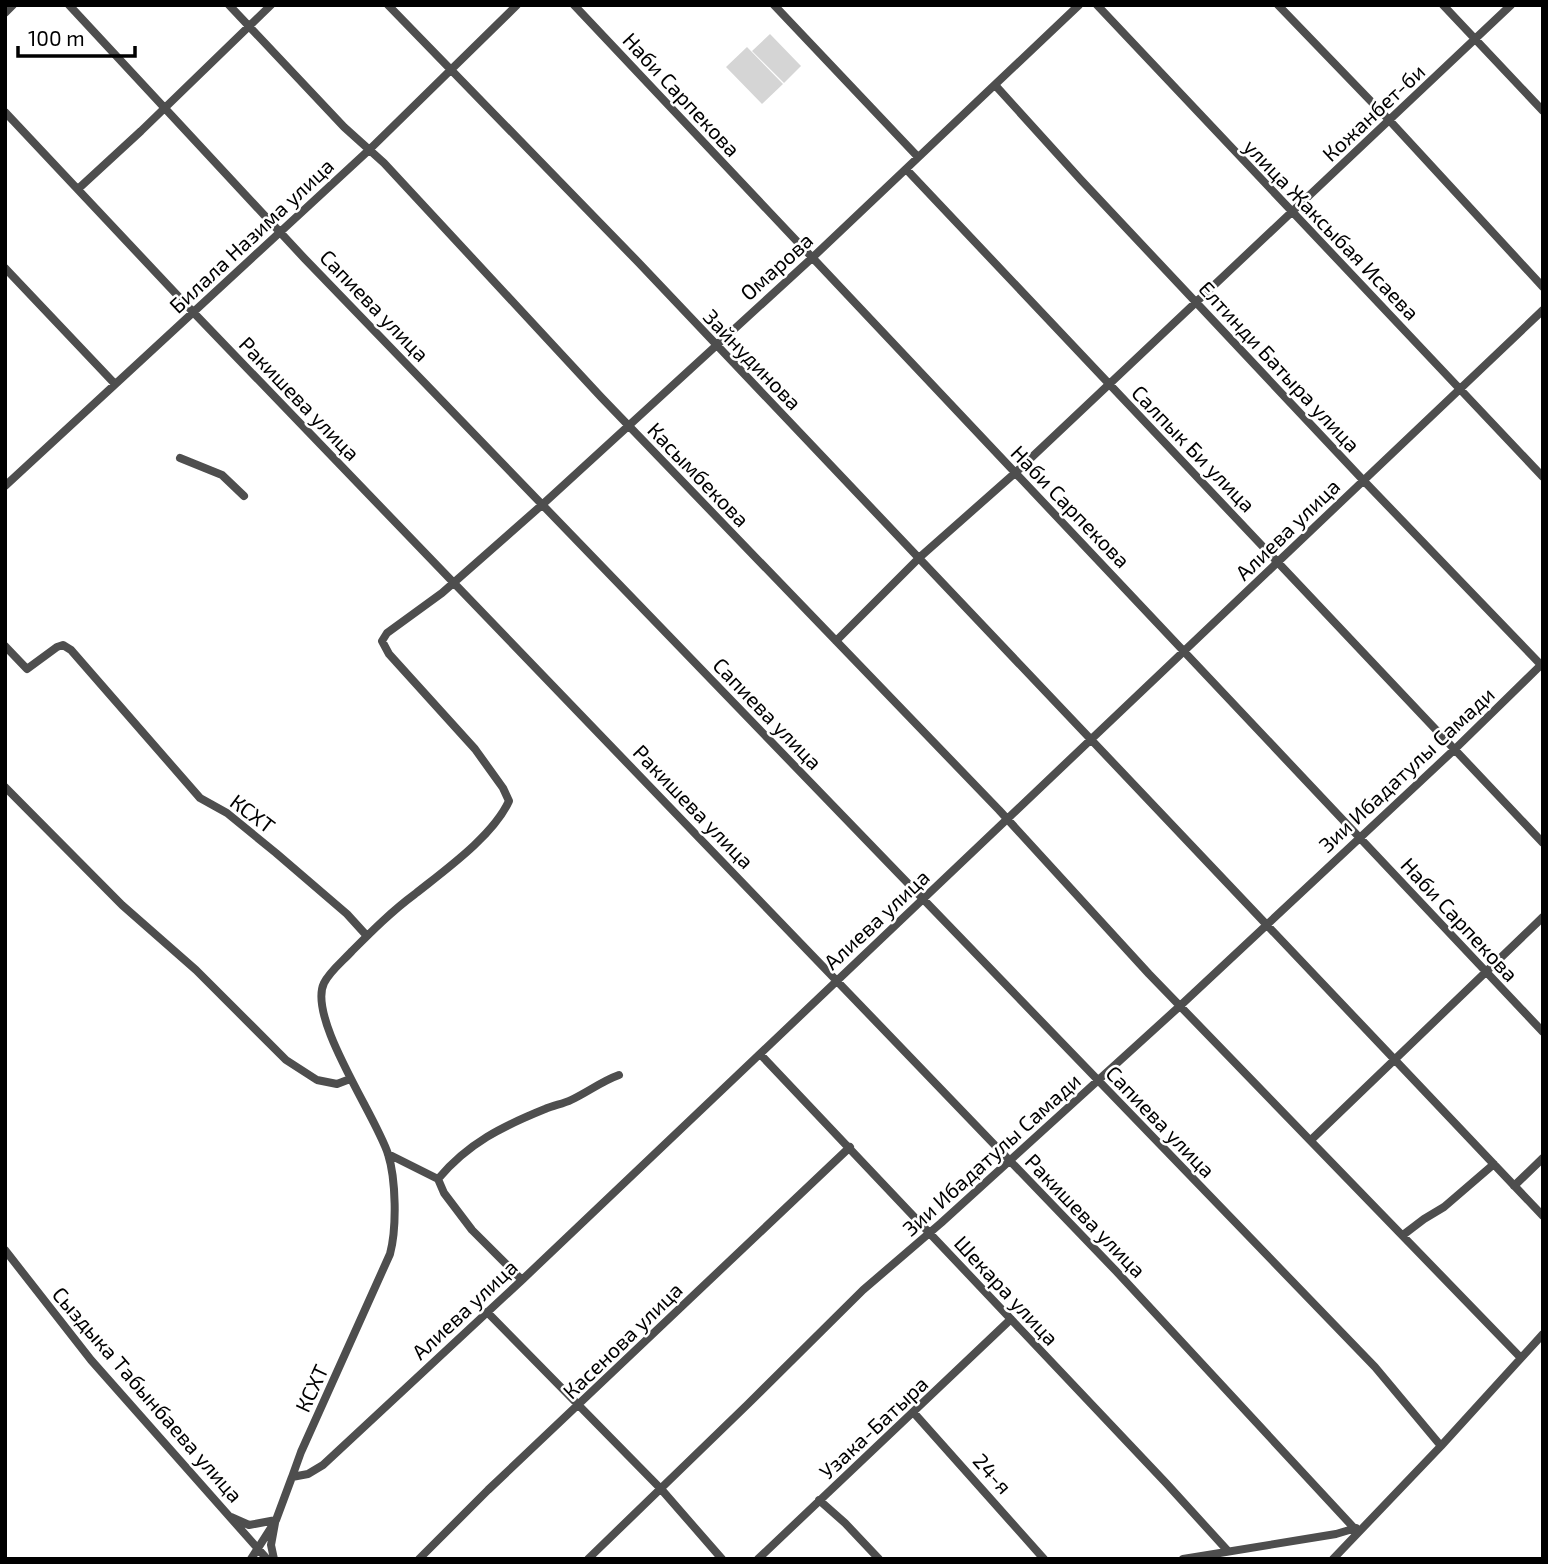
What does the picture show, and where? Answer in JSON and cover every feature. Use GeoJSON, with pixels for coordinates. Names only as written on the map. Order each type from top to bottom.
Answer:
{"type":"FeatureCollection","features":[{"type":"Feature","properties":{"kind":"street"},"geometry":{"type":"LineString","coordinates":[[5,13],[13,5]]}},
{"type":"Feature","properties":{"kind":"street","name":"Сапиева улица"},"geometry":{"type":"LineString","coordinates":[[69,5],[279,231],[1375,1367],[1441,1446]]}},
{"type":"Feature","properties":{"kind":"street","name":"Касымбекова"},"geometry":{"type":"LineString","coordinates":[[229,5],[344,127],[369,149],[1181,1005],[1521,1358]]}},
{"type":"Feature","properties":{"kind":"street"},"geometry":{"type":"LineString","coordinates":[[78,189],[271,5]]}},
{"type":"Feature","properties":{"kind":"street","name":"Зайнудинова"},"geometry":{"type":"LineString","coordinates":[[388,5],[533,153],[1092,739],[1543,1216]]}},
{"type":"Feature","properties":{"kind":"street","name":"Билала Назима улица"},"geometry":{"type":"LineString","coordinates":[[5,486],[369,149],[517,5]]}},
{"type":"Feature","properties":{"kind":"street","name":"Наби Сарпекова"},"geometry":{"type":"LineString","coordinates":[[574,5],[1543,1032]]}},
{"type":"Feature","properties":{"kind":"street"},"geometry":{"type":"LineString","coordinates":[[774,5],[918,157]]}},
{"type":"Feature","properties":{"kind":"street","name":"Омарова"},"geometry":{"type":"LineString","coordinates":[[367,936],[386,917],[453,864],[483,834],[509,801],[475,749],[389,654],[382,642],[387,633],[453,583],[543,504],[812,258],[1079,5]]}},
{"type":"Feature","properties":{"kind":"street","name":"улица Жаксыбая Исаева"},"geometry":{"type":"LineString","coordinates":[[1097,5],[1543,477]]}},
{"type":"Feature","properties":{"kind":"street"},"geometry":{"type":"LineString","coordinates":[[1278,5],[1390,121],[1543,287]]}},
{"type":"Feature","properties":{"kind":"street"},"geometry":{"type":"LineString","coordinates":[[1443,5],[1543,111]]}},
{"type":"Feature","properties":{"kind":"street","name":"Кожанбет-би"},"geometry":{"type":"LineString","coordinates":[[835,641],[919,558],[1015,473],[1511,5]]}},
{"type":"Feature","properties":{"kind":"street","name":"Елтинди Батыра улица"},"geometry":{"type":"LineString","coordinates":[[995,85],[1363,480],[1542,665]]}},
{"type":"Feature","properties":{"kind":"street","name":"Ракишева улица"},"geometry":{"type":"LineString","coordinates":[[5,112],[194,313],[836,979],[1358,1528]]}},
{"type":"Feature","properties":{"kind":"street","name":"Салпык Би улица"},"geometry":{"type":"LineString","coordinates":[[906,169],[1543,843]]}},
{"type":"Feature","properties":{"kind":"street"},"geometry":{"type":"LineString","coordinates":[[5,268],[115,384]]}},
{"type":"Feature","properties":{"kind":"street","name":"Алиева улица"},"geometry":{"type":"LineString","coordinates":[[292,1477],[308,1474],[323,1465],[522,1280],[1543,310]]}},
{"type":"Feature","properties":{"kind":"street"},"geometry":{"type":"LineString","coordinates":[[180,458],[222,475],[244,495]]}},
{"type":"Feature","properties":{"kind":"street","name":"КСХТ"},"geometry":{"type":"LineString","coordinates":[[5,646],[27,668],[57,647],[63,645],[71,650],[200,798],[228,813],[347,914],[367,936],[330,973],[323,984],[321,1006],[350,1079],[388,1154],[394,1178],[393,1241],[390,1254],[292,1477]]}},
{"type":"Feature","properties":{"kind":"street","name":"Зии Ибадатулы Самади"},"geometry":{"type":"LineString","coordinates":[[588,1559],[863,1290],[930,1234],[1181,1005],[1542,665]]}},
{"type":"Feature","properties":{"kind":"street"},"geometry":{"type":"LineString","coordinates":[[5,787],[122,905],[195,970],[286,1060],[317,1080],[337,1084],[350,1079]]}},
{"type":"Feature","properties":{"kind":"street"},"geometry":{"type":"LineString","coordinates":[[1311,1140],[1543,917]]}},
{"type":"Feature","properties":{"kind":"street","name":"Шекара улица"},"geometry":{"type":"LineString","coordinates":[[760,1054],[1227,1550]]}},
{"type":"Feature","properties":{"kind":"street"},"geometry":{"type":"LineString","coordinates":[[438,1179],[466,1149],[493,1133],[570,1100],[619,1074]]}},
{"type":"Feature","properties":{"kind":"street","name":"Касенова улица"},"geometry":{"type":"LineString","coordinates":[[419,1559],[850,1147]]}},
{"type":"Feature","properties":{"kind":"street"},"geometry":{"type":"LineString","coordinates":[[388,1154],[438,1179],[444,1193],[472,1230],[522,1280]]}},
{"type":"Feature","properties":{"kind":"street"},"geometry":{"type":"LineString","coordinates":[[1514,1186],[1543,1158]]}},
{"type":"Feature","properties":{"kind":"street"},"geometry":{"type":"LineString","coordinates":[[1403,1235],[1444,1207],[1493,1164]]}},
{"type":"Feature","properties":{"kind":"street","name":"Сыздыка Табынбаева улица"},"geometry":{"type":"LineString","coordinates":[[5,1250],[91,1360],[268,1559]]}},
{"type":"Feature","properties":{"kind":"street"},"geometry":{"type":"LineString","coordinates":[[487,1312],[661,1489],[722,1559]]}},
{"type":"Feature","properties":{"kind":"street","name":"Узака-Батыра"},"geometry":{"type":"LineString","coordinates":[[758,1559],[1010,1320]]}},
{"type":"Feature","properties":{"kind":"street"},"geometry":{"type":"LineString","coordinates":[[1333,1559],[1358,1528],[1441,1446],[1543,1334]]}},
{"type":"Feature","properties":{"kind":"street","name":"24-я"},"geometry":{"type":"LineString","coordinates":[[914,1413],[1044,1559]]}},
{"type":"Feature","properties":{"kind":"street"},"geometry":{"type":"LineString","coordinates":[[274,1559],[271,1545],[276,1520],[292,1477]]}},
{"type":"Feature","properties":{"kind":"street"},"geometry":{"type":"LineString","coordinates":[[819,1500],[879,1559]]}},
{"type":"Feature","properties":{"kind":"street"},"geometry":{"type":"LineString","coordinates":[[231,1517],[249,1525],[276,1520]]}},
{"type":"Feature","properties":{"kind":"street"},"geometry":{"type":"LineString","coordinates":[[251,1559],[276,1520]]}},
{"type":"Feature","properties":{"kind":"street"},"geometry":{"type":"LineString","coordinates":[[1183,1559],[1358,1528]]}},
{"type":"Feature","properties":{"kind":"shaded area"},"geometry":{"type":"Polygon","coordinates":[[[770,34],[801,66],[784,83],[752,51],[770,34]]]}},
{"type":"Feature","properties":{"kind":"shaded area"},"geometry":{"type":"Polygon","coordinates":[[[747,47],[783,84],[762,104],[726,67],[747,47]]]}}]}
